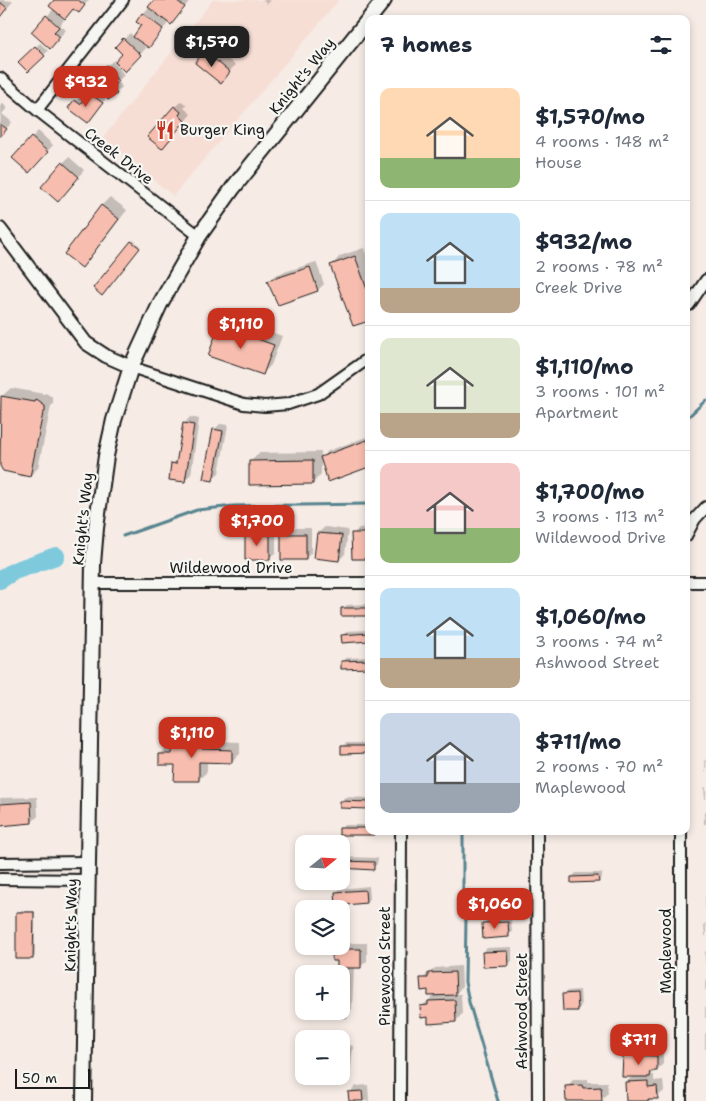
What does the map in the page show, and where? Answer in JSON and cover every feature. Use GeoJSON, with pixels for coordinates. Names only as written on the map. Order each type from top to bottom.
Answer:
{"type":"FeatureCollection","features":[{"type":"Feature","properties":{"kind":"main road","name":"Knight's Way"},"geometry":{"type":"LineString","coordinates":[[372,15],[384,0]]}},
{"type":"Feature","properties":{"kind":"main road","name":"Knight's Way"},"geometry":{"type":"LineString","coordinates":[[84,1101],[92,583],[96,528],[106,456],[114,420],[131,367],[160,304],[199,236],[233,188],[365,24]]}},
{"type":"Feature","properties":{"kind":"street"},"geometry":{"type":"LineString","coordinates":[[37,110],[123,0]]}},
{"type":"Feature","properties":{"kind":"street","name":"Creek Drive"},"geometry":{"type":"LineString","coordinates":[[0,78],[37,110],[199,236]]}},
{"type":"Feature","properties":{"kind":"street"},"geometry":{"type":"LineString","coordinates":[[0,229],[86,343],[106,356],[131,367],[244,404],[265,406],[288,404],[318,394],[365,361]]}},
{"type":"Feature","properties":{"kind":"street"},"geometry":{"type":"LineString","coordinates":[[690,304],[706,280]]}},
{"type":"Feature","properties":{"kind":"street"},"geometry":{"type":"LineString","coordinates":[[690,528],[694,519],[706,507]]}},
{"type":"Feature","properties":{"kind":"street"},"geometry":{"type":"LineString","coordinates":[[690,582],[706,582]]}},
{"type":"Feature","properties":{"kind":"street","name":"Wildewood Drive"},"geometry":{"type":"LineString","coordinates":[[92,583],[365,583]]}},
{"type":"Feature","properties":{"kind":"street","name":"Pinewood Street"},"geometry":{"type":"LineString","coordinates":[[400,1101],[401,835]]}},
{"type":"Feature","properties":{"kind":"street","name":"Ashwood Street"},"geometry":{"type":"LineString","coordinates":[[537,835],[538,1101]]}},
{"type":"Feature","properties":{"kind":"street","name":"Maplewood"},"geometry":{"type":"LineString","coordinates":[[681,835],[681,1101]]}},
{"type":"Feature","properties":{"kind":"street"},"geometry":{"type":"LineString","coordinates":[[0,863],[88,862]]}},
{"type":"Feature","properties":{"kind":"street"},"geometry":{"type":"LineString","coordinates":[[0,879],[88,880]]}},
{"type":"Feature","properties":{"kind":"shaded area"},"geometry":{"type":"Polygon","coordinates":[[[213,0],[339,0],[173,196],[103,138],[213,0]]]}},
{"type":"Feature","properties":{"kind":"building"},"geometry":{"type":"Polygon","coordinates":[[[54,0],[78,0],[85,5],[79,13],[73,9],[65,19],[49,6],[54,0]]]}},
{"type":"Feature","properties":{"kind":"building"},"geometry":{"type":"Polygon","coordinates":[[[154,0],[176,0],[185,7],[171,25],[148,7],[154,0]]]}},
{"type":"Feature","properties":{"kind":"building"},"geometry":{"type":"Polygon","coordinates":[[[0,2],[7,8],[0,17],[0,2]]]}},
{"type":"Feature","properties":{"kind":"building"},"geometry":{"type":"Polygon","coordinates":[[[142,13],[163,29],[149,48],[133,37],[141,25],[136,22],[142,13]]]}},
{"type":"Feature","properties":{"kind":"building"},"geometry":{"type":"Polygon","coordinates":[[[46,15],[59,27],[54,32],[60,37],[50,49],[31,32],[46,15]]]}},
{"type":"Feature","properties":{"kind":"building"},"geometry":{"type":"Polygon","coordinates":[[[123,38],[141,55],[125,72],[115,62],[122,54],[115,47],[123,38]]]}},
{"type":"Feature","properties":{"kind":"building"},"geometry":{"type":"Polygon","coordinates":[[[35,46],[45,56],[28,72],[18,62],[35,46]]]}},
{"type":"Feature","properties":{"kind":"building"},"geometry":{"type":"Polygon","coordinates":[[[204,51],[230,72],[221,84],[195,63],[204,51]]]}},
{"type":"Feature","properties":{"kind":"building"},"geometry":{"type":"Polygon","coordinates":[[[107,65],[118,82],[112,86],[117,94],[108,100],[91,76],[107,65]]]}},
{"type":"Feature","properties":{"kind":"building"},"geometry":{"type":"Polygon","coordinates":[[[89,93],[103,103],[88,123],[68,108],[74,100],[80,104],[89,93]]]}},
{"type":"Feature","properties":{"kind":"building"},"geometry":{"type":"Polygon","coordinates":[[[174,106],[181,112],[179,115],[185,121],[162,149],[147,137],[174,106]]]}},
{"type":"Feature","properties":{"kind":"building"},"geometry":{"type":"Polygon","coordinates":[[[0,124],[7,129],[0,137],[0,124]]]}},
{"type":"Feature","properties":{"kind":"building"},"geometry":{"type":"Polygon","coordinates":[[[31,137],[48,152],[29,173],[12,158],[31,137]]]}},
{"type":"Feature","properties":{"kind":"building"},"geometry":{"type":"Polygon","coordinates":[[[62,162],[79,177],[58,202],[41,187],[62,162]]]}},
{"type":"Feature","properties":{"kind":"building"},"geometry":{"type":"Polygon","coordinates":[[[101,205],[119,219],[82,268],[64,254],[101,205]]]}},
{"type":"Feature","properties":{"kind":"building"},"geometry":{"type":"Polygon","coordinates":[[[131,241],[140,248],[102,296],[93,288],[131,241]]]}},
{"type":"Feature","properties":{"kind":"building"},"geometry":{"type":"Polygon","coordinates":[[[355,256],[365,284],[365,322],[353,326],[330,265],[355,256]]]}},
{"type":"Feature","properties":{"kind":"building"},"geometry":{"type":"Polygon","coordinates":[[[310,267],[318,291],[278,305],[267,281],[310,267]]]}},
{"type":"Feature","properties":{"kind":"building"},"geometry":{"type":"Polygon","coordinates":[[[219,325],[274,345],[263,375],[208,356],[219,325]]]}},
{"type":"Feature","properties":{"kind":"building"},"geometry":{"type":"Polygon","coordinates":[[[1,396],[35,402],[36,400],[45,406],[30,477],[3,471],[0,466],[1,396]]]}},
{"type":"Feature","properties":{"kind":"building"},"geometry":{"type":"Polygon","coordinates":[[[183,423],[194,425],[185,482],[169,480],[171,463],[176,464],[183,423]]]}},
{"type":"Feature","properties":{"kind":"building"},"geometry":{"type":"Polygon","coordinates":[[[213,429],[223,431],[213,481],[203,479],[213,429]]]}},
{"type":"Feature","properties":{"kind":"building"},"geometry":{"type":"Polygon","coordinates":[[[365,441],[365,468],[328,482],[320,457],[365,441]]]}},
{"type":"Feature","properties":{"kind":"building"},"geometry":{"type":"Polygon","coordinates":[[[313,460],[313,484],[249,485],[249,461],[313,460]]]}},
{"type":"Feature","properties":{"kind":"building"},"geometry":{"type":"Polygon","coordinates":[[[317,533],[342,535],[339,561],[314,558],[317,533]]]}},
{"type":"Feature","properties":{"kind":"building"},"geometry":{"type":"Polygon","coordinates":[[[351,533],[365,533],[365,559],[352,559],[351,533]]]}},
{"type":"Feature","properties":{"kind":"building"},"geometry":{"type":"Polygon","coordinates":[[[245,534],[270,535],[270,560],[245,560],[245,534]]]}},
{"type":"Feature","properties":{"kind":"building"},"geometry":{"type":"Polygon","coordinates":[[[281,534],[306,534],[306,560],[281,560],[281,534]]]}},
{"type":"Feature","properties":{"kind":"building"},"geometry":{"type":"Polygon","coordinates":[[[341,608],[365,608],[365,616],[341,616],[341,608]]]}},
{"type":"Feature","properties":{"kind":"building"},"geometry":{"type":"Polygon","coordinates":[[[365,633],[365,641],[342,643],[341,635],[365,633]]]}},
{"type":"Feature","properties":{"kind":"building"},"geometry":{"type":"Polygon","coordinates":[[[365,660],[365,668],[341,669],[341,661],[365,660]]]}},
{"type":"Feature","properties":{"kind":"building"},"geometry":{"type":"Polygon","coordinates":[[[173,739],[203,740],[202,749],[232,750],[232,763],[199,762],[199,781],[174,781],[175,765],[159,765],[159,754],[172,754],[173,739]]]}},
{"type":"Feature","properties":{"kind":"building"},"geometry":{"type":"Polygon","coordinates":[[[341,746],[365,746],[365,753],[341,754],[341,746]]]}},
{"type":"Feature","properties":{"kind":"building"},"geometry":{"type":"Polygon","coordinates":[[[340,801],[365,802],[365,809],[340,808],[340,801]]]}},
{"type":"Feature","properties":{"kind":"building"},"geometry":{"type":"Polygon","coordinates":[[[31,802],[32,823],[0,826],[0,804],[31,802]]]}},
{"type":"Feature","properties":{"kind":"building"},"geometry":{"type":"Polygon","coordinates":[[[339,828],[365,828],[365,835],[339,835],[339,828]]]}},
{"type":"Feature","properties":{"kind":"building"},"geometry":{"type":"Polygon","coordinates":[[[350,861],[374,862],[374,870],[350,869],[350,861]]]}},
{"type":"Feature","properties":{"kind":"building"},"geometry":{"type":"Polygon","coordinates":[[[598,876],[599,882],[571,883],[571,877],[598,876]]]}},
{"type":"Feature","properties":{"kind":"building"},"geometry":{"type":"Polygon","coordinates":[[[365,890],[366,903],[350,905],[350,900],[336,900],[335,892],[365,890]]]}},
{"type":"Feature","properties":{"kind":"building"},"geometry":{"type":"Polygon","coordinates":[[[16,912],[34,912],[33,959],[16,959],[16,912]]]}},
{"type":"Feature","properties":{"kind":"building"},"geometry":{"type":"Polygon","coordinates":[[[508,922],[509,937],[483,939],[482,923],[508,922]]]}},
{"type":"Feature","properties":{"kind":"building"},"geometry":{"type":"Polygon","coordinates":[[[350,949],[361,949],[361,968],[350,968],[350,965],[337,965],[337,961],[332,961],[332,955],[350,955],[350,949]]]}},
{"type":"Feature","properties":{"kind":"building"},"geometry":{"type":"Polygon","coordinates":[[[508,951],[509,966],[483,967],[482,952],[508,951]]]}},
{"type":"Feature","properties":{"kind":"building"},"geometry":{"type":"Polygon","coordinates":[[[455,972],[456,995],[428,996],[428,990],[421,991],[420,978],[428,978],[428,973],[455,972]]]}},
{"type":"Feature","properties":{"kind":"building"},"geometry":{"type":"Polygon","coordinates":[[[577,993],[578,1011],[563,1011],[562,994],[577,993]]]}},
{"type":"Feature","properties":{"kind":"building"},"geometry":{"type":"Polygon","coordinates":[[[455,1000],[456,1022],[428,1024],[428,1017],[421,1018],[420,1006],[428,1005],[428,1001],[455,1000]]]}},
{"type":"Feature","properties":{"kind":"building"},"geometry":{"type":"Polygon","coordinates":[[[623,1055],[657,1056],[657,1071],[651,1071],[650,1077],[622,1077],[623,1055]]]}},
{"type":"Feature","properties":{"kind":"building"},"geometry":{"type":"Polygon","coordinates":[[[648,1081],[648,1087],[657,1086],[658,1099],[626,1101],[625,1082],[648,1081]]]}},
{"type":"Feature","properties":{"kind":"building"},"geometry":{"type":"Polygon","coordinates":[[[582,1085],[583,1088],[601,1087],[602,1101],[566,1101],[565,1086],[582,1085]]]}},
{"type":"Feature","properties":{"kind":"building"},"geometry":{"type":"Polygon","coordinates":[[[362,1091],[363,1101],[349,1101],[348,1092],[362,1091]]]}},
{"type":"Feature","properties":{"kind":"waterway"},"geometry":{"type":"LineString","coordinates":[[690,415],[706,400]]}},
{"type":"Feature","properties":{"kind":"waterway"},"geometry":{"type":"LineString","coordinates":[[123,536],[197,510],[234,506],[365,504]]}},
{"type":"Feature","properties":{"kind":"waterway"},"geometry":{"type":"LineString","coordinates":[[0,580],[14,571],[56,556]]}},
{"type":"Feature","properties":{"kind":"waterway"},"geometry":{"type":"LineString","coordinates":[[463,835],[463,896],[466,916],[465,982],[498,1101]]}},
{"type":"Feature","properties":{"kind":"place","name":"Burger King"},"geometry":{"type":"Point","coordinates":[165,130]}}]}
